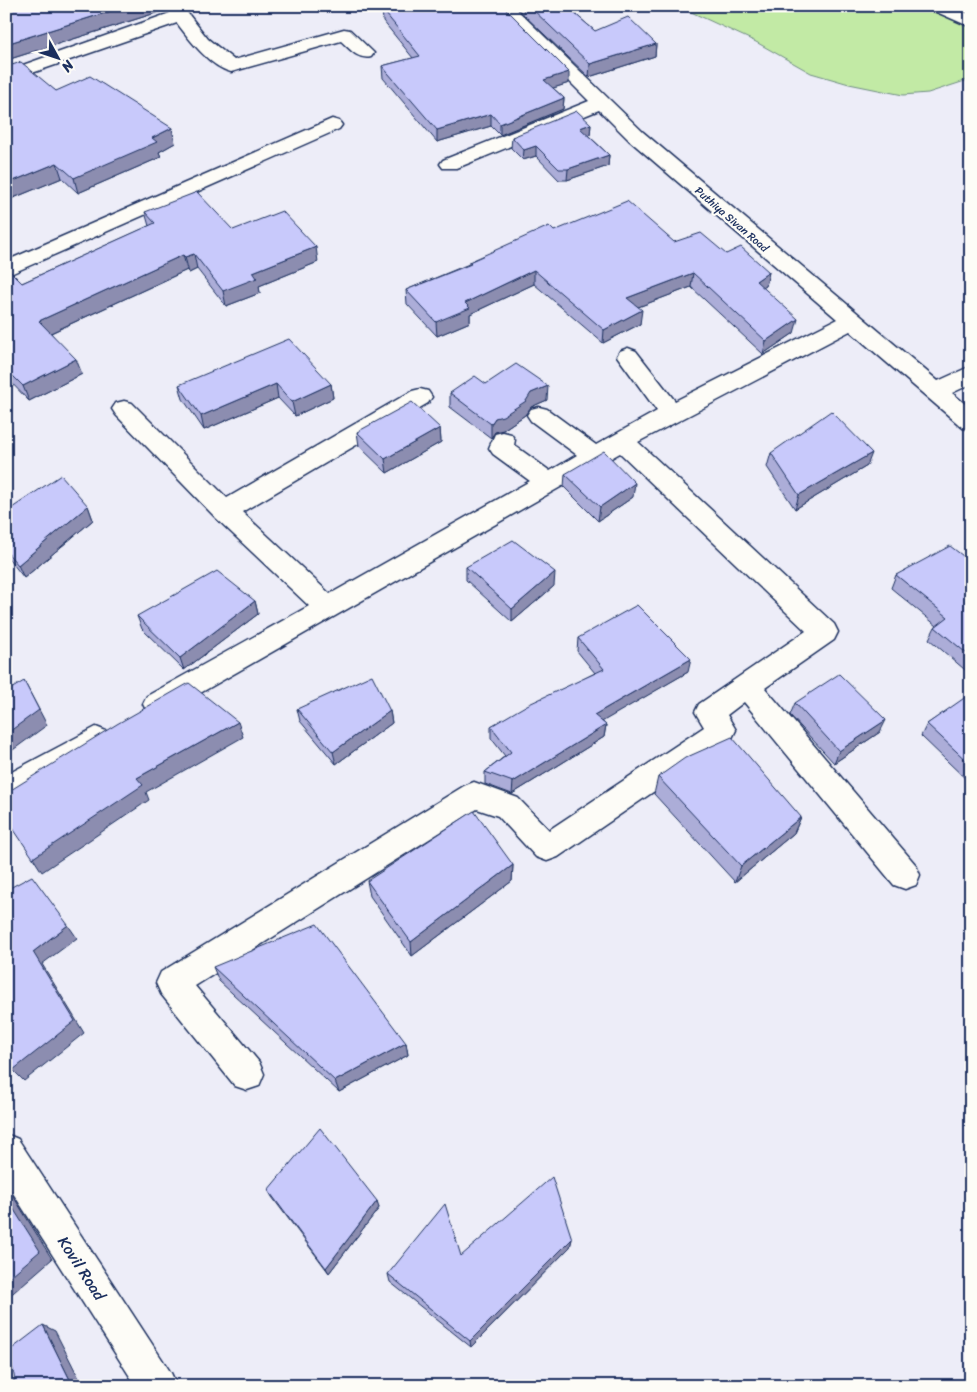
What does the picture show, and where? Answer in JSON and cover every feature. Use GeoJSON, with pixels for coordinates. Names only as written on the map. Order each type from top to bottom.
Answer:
{"type":"FeatureCollection","features":[{"type":"Feature","properties":{"kind":"street","name":"Puthiya Sivan Road"},"geometry":{"type":"LineString","coordinates":[[503,6],[528,33],[664,160],[971,422]]}},
{"type":"Feature","properties":{"kind":"street"},"geometry":{"type":"LineString","coordinates":[[938,6],[971,22]]}},
{"type":"Feature","properties":{"kind":"street"},"geometry":{"type":"LineString","coordinates":[[6,77],[176,11],[202,43],[231,68],[344,34],[364,53]]}},
{"type":"Feature","properties":{"kind":"street"},"geometry":{"type":"LineString","coordinates":[[450,164],[604,102]]}},
{"type":"Feature","properties":{"kind":"street"},"geometry":{"type":"LineString","coordinates":[[6,269],[332,125]]}},
{"type":"Feature","properties":{"kind":"street"},"geometry":{"type":"LineString","coordinates":[[6,790],[671,413],[853,320]]}},
{"type":"Feature","properties":{"kind":"street"},"geometry":{"type":"LineString","coordinates":[[628,356],[671,413]]}},
{"type":"Feature","properties":{"kind":"street"},"geometry":{"type":"LineString","coordinates":[[936,392],[971,374]]}},
{"type":"Feature","properties":{"kind":"street"},"geometry":{"type":"LineString","coordinates":[[225,511],[420,397]]}},
{"type":"Feature","properties":{"kind":"street"},"geometry":{"type":"LineString","coordinates":[[124,410],[225,511],[327,607]]}},
{"type":"Feature","properties":{"kind":"street"},"geometry":{"type":"LineString","coordinates":[[539,415],[595,456]]}},
{"type":"Feature","properties":{"kind":"street"},"geometry":{"type":"LineString","coordinates":[[503,440],[501,448],[548,482]]}},
{"type":"Feature","properties":{"kind":"street"},"geometry":{"type":"LineString","coordinates":[[247,1074],[172,983],[474,795],[508,807],[547,848],[722,730],[709,712],[825,632],[622,441]]}},
{"type":"Feature","properties":{"kind":"street"},"geometry":{"type":"LineString","coordinates":[[747,686],[906,875]]}},
{"type":"Feature","properties":{"kind":"street","name":"Kovil Road"},"geometry":{"type":"LineString","coordinates":[[6,1151],[158,1386]]}},
{"type":"Feature","properties":{"kind":"green space"},"geometry":{"type":"Polygon","coordinates":[[[678,6],[938,6],[971,22],[971,79],[928,93],[903,95],[849,84],[811,73],[756,42],[678,6]]]}},
{"type":"Feature","properties":{"kind":"building"},"geometry":{"type":"Polygon","coordinates":[[[6,6],[127,6],[6,44],[6,6]]]}},
{"type":"Feature","properties":{"kind":"building"},"geometry":{"type":"Polygon","coordinates":[[[394,6],[498,6],[501,9],[505,8],[569,72],[544,80],[564,98],[500,124],[491,114],[437,130],[382,66],[420,56],[382,9],[394,6]]]}},
{"type":"Feature","properties":{"kind":"building"},"geometry":{"type":"Polygon","coordinates":[[[529,6],[566,6],[595,31],[628,17],[656,44],[590,64],[529,6]]]}},
{"type":"Feature","properties":{"kind":"building"},"geometry":{"type":"Polygon","coordinates":[[[21,62],[56,91],[90,76],[172,128],[152,138],[157,142],[74,178],[57,163],[6,184],[6,67],[21,62]]]}},
{"type":"Feature","properties":{"kind":"building"},"geometry":{"type":"Polygon","coordinates":[[[577,111],[591,124],[580,128],[609,155],[568,169],[559,169],[536,146],[524,150],[512,137],[577,111]]]}},
{"type":"Feature","properties":{"kind":"building"},"geometry":{"type":"Polygon","coordinates":[[[197,192],[233,230],[282,211],[316,247],[253,272],[257,278],[223,291],[194,254],[185,257],[183,255],[39,321],[76,359],[23,386],[6,369],[6,267],[22,283],[155,223],[145,212],[197,192]]]}},
{"type":"Feature","properties":{"kind":"building"},"geometry":{"type":"Polygon","coordinates":[[[627,201],[674,242],[701,233],[726,254],[741,247],[769,272],[756,281],[798,319],[766,341],[693,273],[627,298],[642,310],[604,330],[534,270],[465,303],[470,308],[436,322],[406,290],[471,264],[469,262],[549,226],[554,231],[627,201]]]}},
{"type":"Feature","properties":{"kind":"building"},"geometry":{"type":"Polygon","coordinates":[[[289,339],[331,384],[292,402],[276,384],[201,416],[179,385],[289,339]]]}},
{"type":"Feature","properties":{"kind":"building"},"geometry":{"type":"Polygon","coordinates":[[[516,364],[548,386],[531,393],[526,401],[503,416],[495,418],[491,424],[450,393],[475,376],[486,384],[516,364]]]}},
{"type":"Feature","properties":{"kind":"building"},"geometry":{"type":"Polygon","coordinates":[[[412,402],[440,428],[385,459],[357,432],[412,402]]]}},
{"type":"Feature","properties":{"kind":"building"},"geometry":{"type":"Polygon","coordinates":[[[831,411],[872,453],[799,495],[771,453],[831,411]]]}},
{"type":"Feature","properties":{"kind":"building"},"geometry":{"type":"Polygon","coordinates":[[[604,451],[635,483],[600,507],[565,474],[604,451]]]}},
{"type":"Feature","properties":{"kind":"building"},"geometry":{"type":"Polygon","coordinates":[[[61,475],[88,506],[18,565],[6,551],[6,512],[61,475]]]}},
{"type":"Feature","properties":{"kind":"building"},"geometry":{"type":"Polygon","coordinates":[[[513,540],[555,572],[512,609],[466,567],[513,540]]]}},
{"type":"Feature","properties":{"kind":"building"},"geometry":{"type":"Polygon","coordinates":[[[950,546],[971,562],[971,657],[935,627],[948,617],[896,575],[950,546]]]}},
{"type":"Feature","properties":{"kind":"building"},"geometry":{"type":"Polygon","coordinates":[[[217,571],[255,601],[180,658],[137,616],[217,571]]]}},
{"type":"Feature","properties":{"kind":"building"},"geometry":{"type":"Polygon","coordinates":[[[637,605],[691,659],[594,715],[606,725],[513,782],[485,772],[511,752],[491,726],[527,705],[604,669],[578,638],[637,605]]]}},
{"type":"Feature","properties":{"kind":"building"},"geometry":{"type":"Polygon","coordinates":[[[839,674],[886,720],[839,751],[795,703],[839,674]]]}},
{"type":"Feature","properties":{"kind":"building"},"geometry":{"type":"Polygon","coordinates":[[[372,675],[390,711],[333,752],[297,709],[372,675]]]}},
{"type":"Feature","properties":{"kind":"building"},"geometry":{"type":"Polygon","coordinates":[[[24,681],[39,710],[6,734],[6,692],[24,681]]]}},
{"type":"Feature","properties":{"kind":"building"},"geometry":{"type":"Polygon","coordinates":[[[189,683],[238,722],[137,778],[143,785],[33,858],[6,818],[6,793],[117,724],[189,683]]]}},
{"type":"Feature","properties":{"kind":"building"},"geometry":{"type":"Polygon","coordinates":[[[971,695],[971,765],[927,724],[971,695]]]}},
{"type":"Feature","properties":{"kind":"building"},"geometry":{"type":"Polygon","coordinates":[[[732,737],[801,817],[741,866],[658,777],[685,758],[732,737]]]}},
{"type":"Feature","properties":{"kind":"building"},"geometry":{"type":"Polygon","coordinates":[[[474,811],[513,865],[411,942],[367,881],[474,811]]]}},
{"type":"Feature","properties":{"kind":"building"},"geometry":{"type":"Polygon","coordinates":[[[32,876],[68,925],[33,952],[75,1021],[13,1070],[6,1061],[6,890],[32,876]]]}},
{"type":"Feature","properties":{"kind":"building"},"geometry":{"type":"Polygon","coordinates":[[[317,924],[406,1043],[335,1081],[213,967],[317,924]]]}},
{"type":"Feature","properties":{"kind":"building"},"geometry":{"type":"Polygon","coordinates":[[[320,1128],[377,1201],[326,1268],[268,1190],[320,1128]]]}},
{"type":"Feature","properties":{"kind":"building"},"geometry":{"type":"Polygon","coordinates":[[[552,1177],[572,1239],[470,1341],[388,1274],[445,1204],[461,1256],[552,1177]]]}},
{"type":"Feature","properties":{"kind":"building"},"geometry":{"type":"Polygon","coordinates":[[[6,1197],[40,1251],[6,1280],[6,1197]]]}},
{"type":"Feature","properties":{"kind":"building"},"geometry":{"type":"Polygon","coordinates":[[[43,1325],[73,1386],[6,1386],[15,1380],[9,1351],[43,1325]]]}}]}
